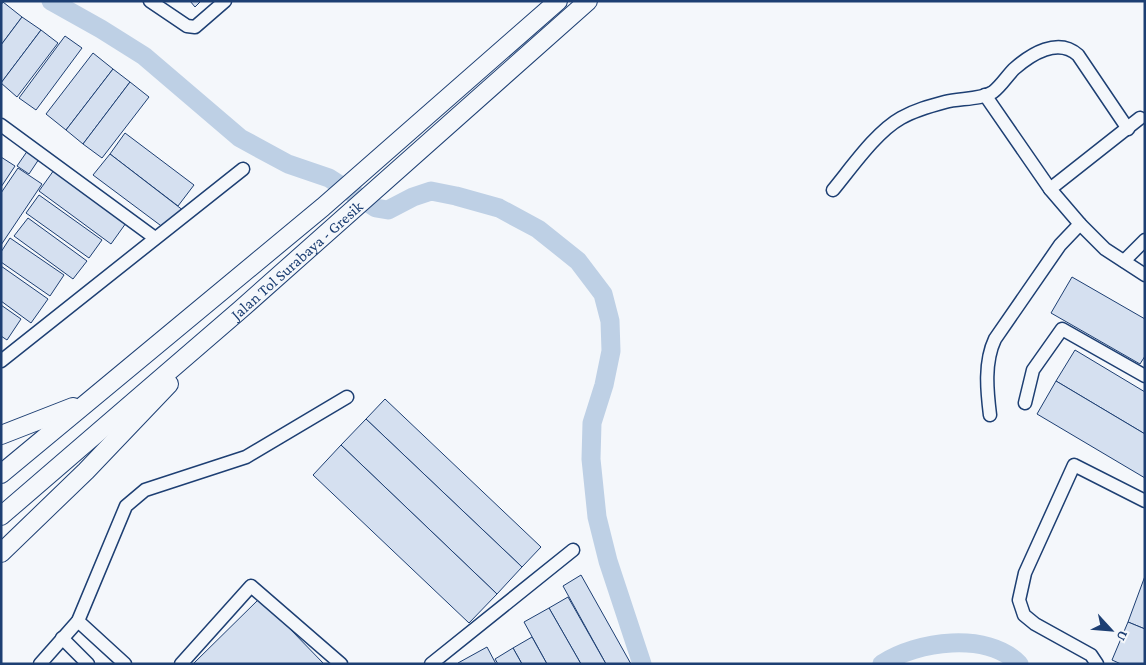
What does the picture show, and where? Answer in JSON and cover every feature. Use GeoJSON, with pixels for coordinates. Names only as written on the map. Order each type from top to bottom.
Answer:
{"type":"FeatureCollection","features":[{"type":"Feature","properties":{"kind":"highway","name":"Jalan Tol Surabaya - Gresik"},"geometry":{"type":"LineString","coordinates":[[1,474],[323,207],[558,1]]}},
{"type":"Feature","properties":{"kind":"highway","name":"Jalan Tol Surabaya - Gresik"},"geometry":{"type":"LineString","coordinates":[[1,516],[240,310],[588,1]]}},
{"type":"Feature","properties":{"kind":"highway"},"geometry":{"type":"LineString","coordinates":[[1,554],[86,471],[240,310]]}},
{"type":"Feature","properties":{"kind":"highway"},"geometry":{"type":"LineString","coordinates":[[1,435],[87,402]]}},
{"type":"Feature","properties":{"kind":"street"},"geometry":{"type":"LineString","coordinates":[[150,1],[187,26],[195,27],[225,1]]}},
{"type":"Feature","properties":{"kind":"street"},"geometry":{"type":"LineString","coordinates":[[833,190],[872,143],[900,118],[918,110],[956,99],[985,95],[995,90],[1014,69],[1028,59],[1044,50],[1057,46],[1066,46],[1078,54],[1128,129]]}},
{"type":"Feature","properties":{"kind":"street"},"geometry":{"type":"LineString","coordinates":[[985,95],[1050,189],[1080,224],[1105,248],[1145,275]]}},
{"type":"Feature","properties":{"kind":"street"},"geometry":{"type":"LineString","coordinates":[[1050,189],[1140,118]]}},
{"type":"Feature","properties":{"kind":"street"},"geometry":{"type":"LineString","coordinates":[[1,125],[154,238]]}},
{"type":"Feature","properties":{"kind":"street"},"geometry":{"type":"LineString","coordinates":[[1,361],[242,169]]}},
{"type":"Feature","properties":{"kind":"street"},"geometry":{"type":"LineString","coordinates":[[990,415],[988,369],[990,353],[995,339],[1054,253],[1080,224]]}},
{"type":"Feature","properties":{"kind":"street"},"geometry":{"type":"LineString","coordinates":[[1124,261],[1145,240]]}},
{"type":"Feature","properties":{"kind":"street"},"geometry":{"type":"LineString","coordinates":[[1025,403],[1033,370],[1062,329],[1145,376]]}},
{"type":"Feature","properties":{"kind":"street"},"geometry":{"type":"LineString","coordinates":[[40,664],[78,621],[126,506],[131,500],[145,490],[246,457],[347,397]]}},
{"type":"Feature","properties":{"kind":"street"},"geometry":{"type":"LineString","coordinates":[[1097,664],[1090,655],[1035,624],[1024,615],[1019,600],[1025,574],[1074,465],[1145,502]]}},
{"type":"Feature","properties":{"kind":"street"},"geometry":{"type":"LineString","coordinates":[[431,664],[573,550]]}},
{"type":"Feature","properties":{"kind":"street"},"geometry":{"type":"LineString","coordinates":[[181,664],[251,586],[341,664]]}},
{"type":"Feature","properties":{"kind":"street"},"geometry":{"type":"LineString","coordinates":[[78,621],[125,664]]}},
{"type":"Feature","properties":{"kind":"street"},"geometry":{"type":"LineString","coordinates":[[62,638],[88,664]]}},
{"type":"Feature","properties":{"kind":"building"},"geometry":{"type":"Polygon","coordinates":[[[190,1],[201,1],[195,7],[190,1]]]}},
{"type":"Feature","properties":{"kind":"building"},"geometry":{"type":"Polygon","coordinates":[[[3,2],[22,17],[1,45],[1,5],[3,2]]]}},
{"type":"Feature","properties":{"kind":"building"},"geometry":{"type":"Polygon","coordinates":[[[22,17],[41,30],[1,83],[1,45],[22,17]]]}},
{"type":"Feature","properties":{"kind":"building"},"geometry":{"type":"Polygon","coordinates":[[[41,30],[58,43],[17,97],[1,83],[41,30]]]}},
{"type":"Feature","properties":{"kind":"building"},"geometry":{"type":"Polygon","coordinates":[[[65,36],[82,48],[36,110],[19,98],[65,36]]]}},
{"type":"Feature","properties":{"kind":"building"},"geometry":{"type":"Polygon","coordinates":[[[93,53],[113,69],[66,130],[46,114],[93,53]]]}},
{"type":"Feature","properties":{"kind":"building"},"geometry":{"type":"Polygon","coordinates":[[[113,69],[130,82],[83,144],[66,130],[113,69]]]}},
{"type":"Feature","properties":{"kind":"building"},"geometry":{"type":"Polygon","coordinates":[[[130,82],[149,97],[102,158],[83,144],[130,82]]]}},
{"type":"Feature","properties":{"kind":"building"},"geometry":{"type":"Polygon","coordinates":[[[125,133],[194,185],[178,206],[110,154],[125,133]]]}},
{"type":"Feature","properties":{"kind":"building"},"geometry":{"type":"Polygon","coordinates":[[[28,150],[39,159],[29,174],[17,166],[28,150]]]}},
{"type":"Feature","properties":{"kind":"building"},"geometry":{"type":"Polygon","coordinates":[[[110,154],[184,211],[164,228],[93,175],[110,154]]]}},
{"type":"Feature","properties":{"kind":"building"},"geometry":{"type":"Polygon","coordinates":[[[1,157],[15,166],[1,187],[1,157]]]}},
{"type":"Feature","properties":{"kind":"building"},"geometry":{"type":"Polygon","coordinates":[[[18,168],[42,184],[1,245],[1,193],[18,168]]]}},
{"type":"Feature","properties":{"kind":"building"},"geometry":{"type":"Polygon","coordinates":[[[54,170],[126,223],[111,244],[39,191],[54,170]]]}},
{"type":"Feature","properties":{"kind":"building"},"geometry":{"type":"Polygon","coordinates":[[[39,195],[102,240],[89,258],[26,213],[39,195]]]}},
{"type":"Feature","properties":{"kind":"building"},"geometry":{"type":"Polygon","coordinates":[[[28,218],[87,261],[73,279],[14,236],[28,218]]]}},
{"type":"Feature","properties":{"kind":"building"},"geometry":{"type":"Polygon","coordinates":[[[10,238],[64,275],[50,296],[1,262],[1,252],[10,238]]]}},
{"type":"Feature","properties":{"kind":"building"},"geometry":{"type":"Polygon","coordinates":[[[1,266],[48,299],[31,323],[1,301],[1,266]]]}},
{"type":"Feature","properties":{"kind":"building"},"geometry":{"type":"Polygon","coordinates":[[[1072,277],[1145,319],[1145,356],[1140,364],[1051,313],[1072,277]]]}},
{"type":"Feature","properties":{"kind":"building"},"geometry":{"type":"Polygon","coordinates":[[[1,305],[21,319],[7,340],[1,336],[1,305]]]}},
{"type":"Feature","properties":{"kind":"building"},"geometry":{"type":"Polygon","coordinates":[[[1075,350],[1145,392],[1145,434],[1056,381],[1075,350]]]}},
{"type":"Feature","properties":{"kind":"building"},"geometry":{"type":"Polygon","coordinates":[[[1056,381],[1145,434],[1145,478],[1037,414],[1056,381]]]}},
{"type":"Feature","properties":{"kind":"building"},"geometry":{"type":"Polygon","coordinates":[[[385,399],[541,547],[522,567],[366,419],[385,399]]]}},
{"type":"Feature","properties":{"kind":"building"},"geometry":{"type":"Polygon","coordinates":[[[366,419],[522,567],[497,594],[341,445],[366,419]]]}},
{"type":"Feature","properties":{"kind":"building"},"geometry":{"type":"Polygon","coordinates":[[[341,445],[497,594],[469,623],[313,475],[341,445]]]}},
{"type":"Feature","properties":{"kind":"building"},"geometry":{"type":"Polygon","coordinates":[[[581,575],[631,664],[606,664],[563,586],[581,575]]]}},
{"type":"Feature","properties":{"kind":"building"},"geometry":{"type":"Polygon","coordinates":[[[1145,576],[1145,629],[1128,622],[1145,576]]]}},
{"type":"Feature","properties":{"kind":"building"},"geometry":{"type":"Polygon","coordinates":[[[568,597],[606,664],[581,664],[549,608],[568,597]]]}},
{"type":"Feature","properties":{"kind":"building"},"geometry":{"type":"Polygon","coordinates":[[[260,598],[324,664],[193,664],[260,598]]]}},
{"type":"Feature","properties":{"kind":"building"},"geometry":{"type":"Polygon","coordinates":[[[549,608],[581,664],[547,664],[524,622],[549,608]]]}},
{"type":"Feature","properties":{"kind":"building"},"geometry":{"type":"Polygon","coordinates":[[[1128,622],[1145,629],[1145,664],[1121,664],[1112,660],[1128,622]]]}},
{"type":"Feature","properties":{"kind":"building"},"geometry":{"type":"Polygon","coordinates":[[[532,637],[547,664],[522,664],[513,648],[532,637]]]}},
{"type":"Feature","properties":{"kind":"building"},"geometry":{"type":"Polygon","coordinates":[[[487,647],[496,664],[458,664],[458,663],[487,647]]]}},
{"type":"Feature","properties":{"kind":"building"},"geometry":{"type":"Polygon","coordinates":[[[513,648],[522,664],[498,664],[495,659],[513,648]]]}},
{"type":"Feature","properties":{"kind":"waterway"},"geometry":{"type":"LineString","coordinates":[[51,1],[144,56],[240,138],[288,164],[329,178],[376,208],[388,210],[413,197],[431,191],[456,196],[499,208],[538,229],[578,261],[603,294],[610,321],[611,351],[604,385],[592,423],[591,459],[597,517],[608,561],[642,664]]}},
{"type":"Feature","properties":{"kind":"waterway"},"geometry":{"type":"LineString","coordinates":[[882,664],[914,650],[932,645],[952,643],[971,643],[989,647],[1005,654],[1019,664]]}}]}
